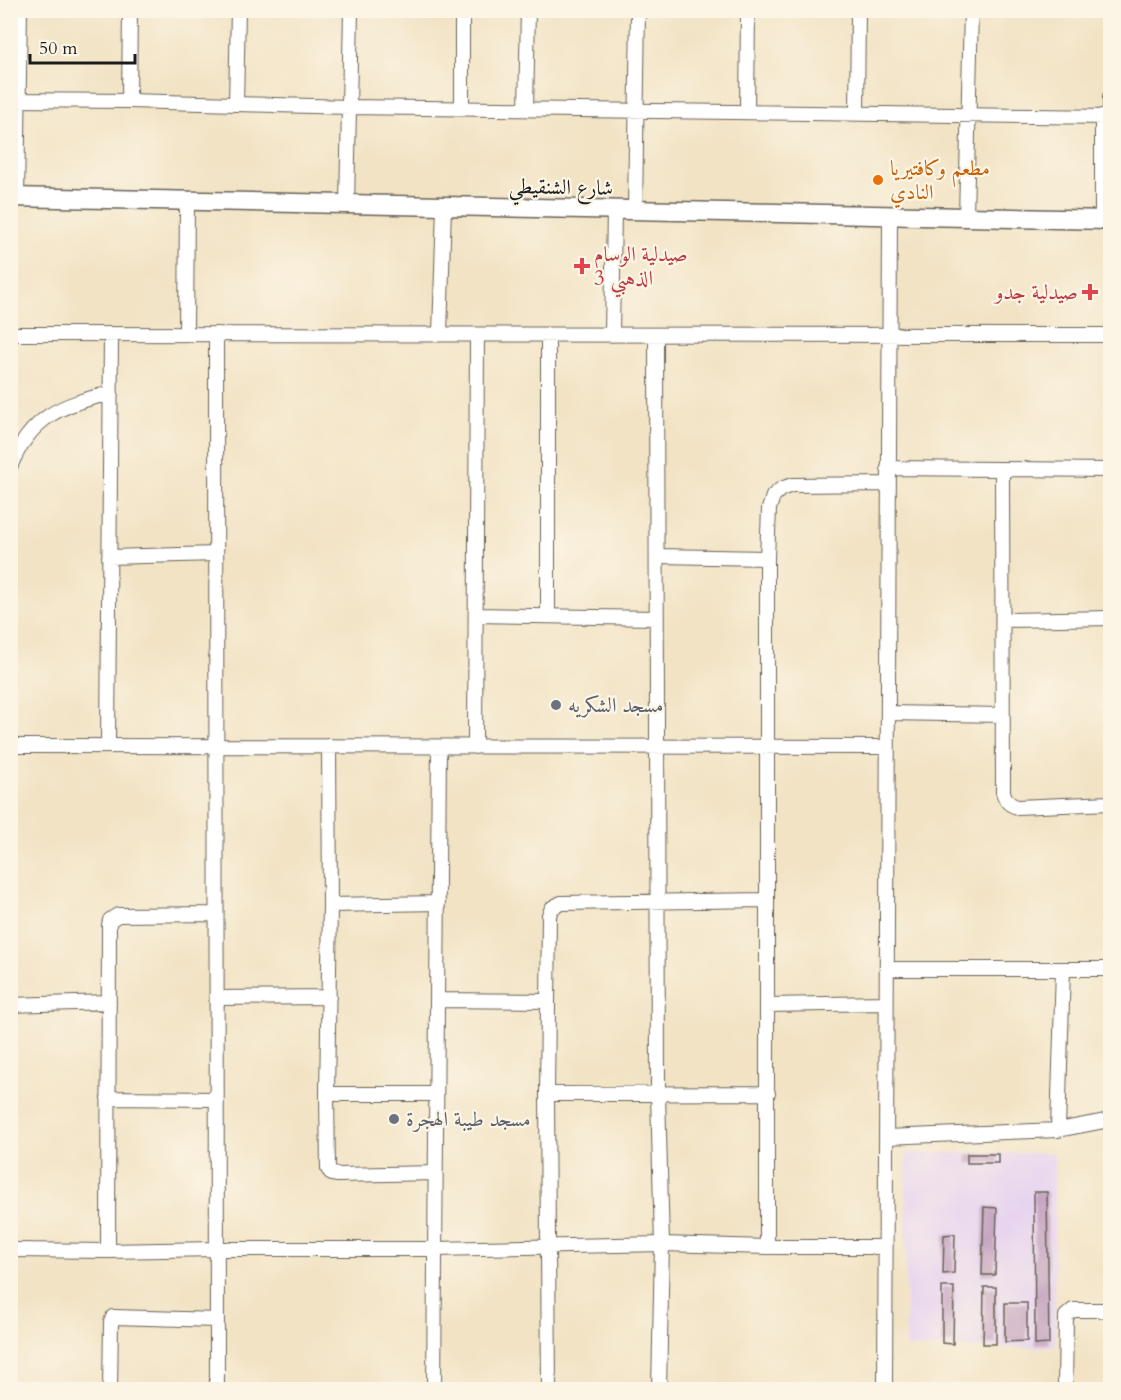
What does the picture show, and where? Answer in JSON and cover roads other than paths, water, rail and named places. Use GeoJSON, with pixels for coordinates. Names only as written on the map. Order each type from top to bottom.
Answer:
{"type":"FeatureCollection","features":[{"type":"Feature","properties":{"kind":"street"},"geometry":{"type":"LineString","coordinates":[[14,198],[15,100],[20,10]]}},
{"type":"Feature","properties":{"kind":"street"},"geometry":{"type":"LineString","coordinates":[[129,101],[130,10]]}},
{"type":"Feature","properties":{"kind":"street"},"geometry":{"type":"LineString","coordinates":[[236,104],[238,10]]}},
{"type":"Feature","properties":{"kind":"street"},"geometry":{"type":"LineString","coordinates":[[347,205],[351,10]]}},
{"type":"Feature","properties":{"kind":"street"},"geometry":{"type":"LineString","coordinates":[[462,10],[462,108]]}},
{"type":"Feature","properties":{"kind":"street"},"geometry":{"type":"LineString","coordinates":[[526,109],[528,10]]}},
{"type":"Feature","properties":{"kind":"street"},"geometry":{"type":"LineString","coordinates":[[635,211],[638,10]]}},
{"type":"Feature","properties":{"kind":"street"},"geometry":{"type":"LineString","coordinates":[[747,112],[748,10]]}},
{"type":"Feature","properties":{"kind":"street"},"geometry":{"type":"LineString","coordinates":[[857,114],[858,10]]}},
{"type":"Feature","properties":{"kind":"street"},"geometry":{"type":"LineString","coordinates":[[966,216],[971,10]]}},
{"type":"Feature","properties":{"kind":"street"},"geometry":{"type":"LineString","coordinates":[[1106,219],[1110,97]]}},
{"type":"Feature","properties":{"kind":"street"},"geometry":{"type":"LineString","coordinates":[[15,100],[349,107],[1108,116]]}},
{"type":"Feature","properties":{"kind":"street","name":"شارع الشنقيطي"},"geometry":{"type":"LineString","coordinates":[[14,198],[1106,219]]}},
{"type":"Feature","properties":{"kind":"street"},"geometry":{"type":"LineString","coordinates":[[186,334],[187,202]]}},
{"type":"Feature","properties":{"kind":"street"},"geometry":{"type":"LineString","coordinates":[[440,334],[444,207]]}},
{"type":"Feature","properties":{"kind":"street"},"geometry":{"type":"LineString","coordinates":[[612,335],[614,210]]}},
{"type":"Feature","properties":{"kind":"street"},"geometry":{"type":"LineString","coordinates":[[885,1389],[890,216]]}},
{"type":"Feature","properties":{"kind":"street"},"geometry":{"type":"LineString","coordinates":[[10,334],[1110,335]]}},
{"type":"Feature","properties":{"kind":"street"},"geometry":{"type":"LineString","coordinates":[[108,746],[111,334]]}},
{"type":"Feature","properties":{"kind":"street"},"geometry":{"type":"LineString","coordinates":[[216,334],[217,1389]]}},
{"type":"Feature","properties":{"kind":"street"},"geometry":{"type":"LineString","coordinates":[[475,747],[477,335]]}},
{"type":"Feature","properties":{"kind":"street"},"geometry":{"type":"LineString","coordinates":[[548,335],[548,616]]}},
{"type":"Feature","properties":{"kind":"street"},"geometry":{"type":"LineString","coordinates":[[656,335],[658,1094],[662,1244],[659,1389]]}},
{"type":"Feature","properties":{"kind":"street"},"geometry":{"type":"LineString","coordinates":[[10,467],[16,452],[28,436],[50,414],[72,403],[111,393]]}},
{"type":"Feature","properties":{"kind":"street"},"geometry":{"type":"LineString","coordinates":[[888,468],[1110,470]]}},
{"type":"Feature","properties":{"kind":"street"},"geometry":{"type":"LineString","coordinates":[[1002,469],[1003,792],[1009,804],[1017,807],[1110,803]]}},
{"type":"Feature","properties":{"kind":"street"},"geometry":{"type":"LineString","coordinates":[[767,1247],[766,747],[769,509],[773,496],[781,489],[792,485],[888,484]]}},
{"type":"Feature","properties":{"kind":"street"},"geometry":{"type":"LineString","coordinates":[[109,557],[216,555]]}},
{"type":"Feature","properties":{"kind":"street"},"geometry":{"type":"LineString","coordinates":[[658,556],[767,558]]}},
{"type":"Feature","properties":{"kind":"street"},"geometry":{"type":"LineString","coordinates":[[476,615],[657,618]]}},
{"type":"Feature","properties":{"kind":"street"},"geometry":{"type":"LineString","coordinates":[[1003,620],[1110,618]]}},
{"type":"Feature","properties":{"kind":"street"},"geometry":{"type":"LineString","coordinates":[[888,713],[1003,715]]}},
{"type":"Feature","properties":{"kind":"street"},"geometry":{"type":"LineString","coordinates":[[10,746],[887,747]]}},
{"type":"Feature","properties":{"kind":"street"},"geometry":{"type":"LineString","coordinates":[[329,746],[328,1169],[332,1174],[436,1173]]}},
{"type":"Feature","properties":{"kind":"street"},"geometry":{"type":"LineString","coordinates":[[434,1389],[439,747]]}},
{"type":"Feature","properties":{"kind":"street"},"geometry":{"type":"LineString","coordinates":[[549,1389],[547,1001],[549,915],[552,908],[561,903],[767,900]]}},
{"type":"Feature","properties":{"kind":"street"},"geometry":{"type":"LineString","coordinates":[[330,905],[438,903]]}},
{"type":"Feature","properties":{"kind":"street"},"geometry":{"type":"LineString","coordinates":[[108,1251],[109,925],[114,916],[216,914]]}},
{"type":"Feature","properties":{"kind":"street"},"geometry":{"type":"LineString","coordinates":[[887,969],[1110,969]]}},
{"type":"Feature","properties":{"kind":"street"},"geometry":{"type":"LineString","coordinates":[[1058,1130],[1063,969]]}},
{"type":"Feature","properties":{"kind":"street"},"geometry":{"type":"LineString","coordinates":[[217,998],[329,997]]}},
{"type":"Feature","properties":{"kind":"street"},"geometry":{"type":"LineString","coordinates":[[437,1000],[547,1001]]}},
{"type":"Feature","properties":{"kind":"street"},"geometry":{"type":"LineString","coordinates":[[10,1005],[109,1002]]}},
{"type":"Feature","properties":{"kind":"street"},"geometry":{"type":"LineString","coordinates":[[767,1005],[886,1003]]}},
{"type":"Feature","properties":{"kind":"street"},"geometry":{"type":"LineString","coordinates":[[547,1094],[768,1093]]}},
{"type":"Feature","properties":{"kind":"street"},"geometry":{"type":"LineString","coordinates":[[327,1094],[436,1094]]}},
{"type":"Feature","properties":{"kind":"street"},"geometry":{"type":"LineString","coordinates":[[108,1098],[216,1099]]}},
{"type":"Feature","properties":{"kind":"street"},"geometry":{"type":"LineString","coordinates":[[886,1137],[1058,1130],[1110,1120]]}},
{"type":"Feature","properties":{"kind":"street"},"geometry":{"type":"LineString","coordinates":[[10,1250],[435,1249],[662,1244],[885,1247]]}},
{"type":"Feature","properties":{"kind":"street"},"geometry":{"type":"LineString","coordinates":[[1065,1389],[1066,1316],[1074,1310],[1110,1310]]}},
{"type":"Feature","properties":{"kind":"street"},"geometry":{"type":"LineString","coordinates":[[110,1389],[113,1317],[216,1320]]}},
{"type":"Feature","properties":{"kind":"place","name":"مطعم وكافتيريا النادي"},"geometry":{"type":"Point","coordinates":[878,180]}},
{"type":"Feature","properties":{"kind":"place","name":"صيدلية الوسام الذهبي 3"},"geometry":{"type":"Point","coordinates":[582,266]}},
{"type":"Feature","properties":{"kind":"place","name":"صيدلية جدو"},"geometry":{"type":"Point","coordinates":[1090,292]}},
{"type":"Feature","properties":{"kind":"place","name":"مسجد الشكريه"},"geometry":{"type":"Point","coordinates":[556,705]}},
{"type":"Feature","properties":{"kind":"place","name":"مسجد طيبة الهجرة"},"geometry":{"type":"Point","coordinates":[394,1119]}}]}
